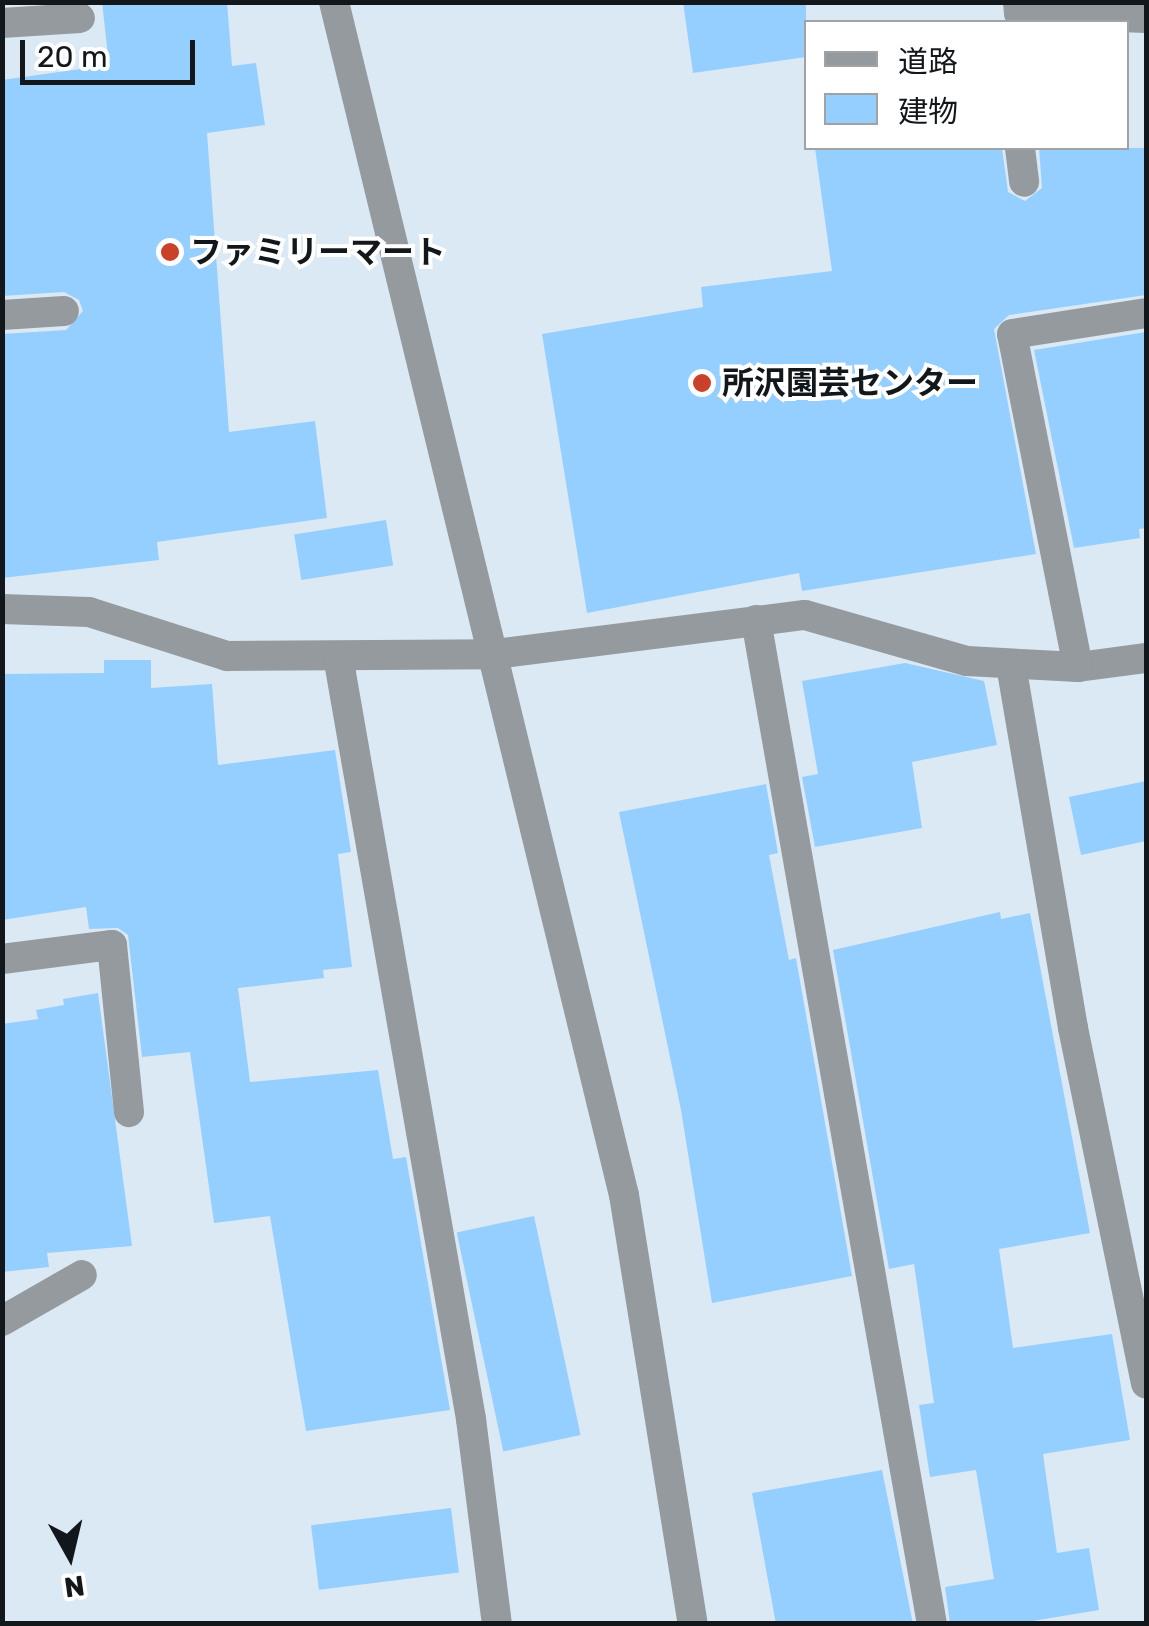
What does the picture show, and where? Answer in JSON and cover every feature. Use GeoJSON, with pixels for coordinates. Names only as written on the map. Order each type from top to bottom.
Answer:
{"type":"FeatureCollection","features":[{"type":"Feature","properties":{"kind":"street"},"geometry":{"type":"LineString","coordinates":[[334,2],[624,1194],[693,1624]]}},
{"type":"Feature","properties":{"kind":"street"},"geometry":{"type":"LineString","coordinates":[[1018,13],[1146,18]]}},
{"type":"Feature","properties":{"kind":"street"},"geometry":{"type":"LineString","coordinates":[[2,22],[80,18]]}},
{"type":"Feature","properties":{"kind":"street"},"geometry":{"type":"LineString","coordinates":[[1020,150],[1024,182]]}},
{"type":"Feature","properties":{"kind":"street"},"geometry":{"type":"LineString","coordinates":[[2,315],[64,311]]}},
{"type":"Feature","properties":{"kind":"street"},"geometry":{"type":"LineString","coordinates":[[1078,667],[1012,334],[1146,313]]}},
{"type":"Feature","properties":{"kind":"street"},"geometry":{"type":"LineString","coordinates":[[2,609],[89,612],[227,656],[495,654],[756,620],[818,617],[967,661],[1078,667],[1146,658]]}},
{"type":"Feature","properties":{"kind":"street"},"geometry":{"type":"LineString","coordinates":[[756,620],[932,1624]]}},
{"type":"Feature","properties":{"kind":"street"},"geometry":{"type":"LineString","coordinates":[[338,656],[472,1418],[497,1624]]}},
{"type":"Feature","properties":{"kind":"street"},"geometry":{"type":"LineString","coordinates":[[1011,665],[1073,1028],[1146,1384]]}},
{"type":"Feature","properties":{"kind":"street"},"geometry":{"type":"LineString","coordinates":[[2,959],[112,945],[129,1112]]}},
{"type":"Feature","properties":{"kind":"street"},"geometry":{"type":"LineString","coordinates":[[2,1321],[82,1276]]}},
{"type":"Feature","properties":{"kind":"building"},"geometry":{"type":"Polygon","coordinates":[[[102,2],[227,2],[232,66],[256,63],[265,125],[207,133],[229,432],[315,421],[327,518],[157,542],[159,560],[2,578],[2,334],[66,330],[83,311],[79,300],[64,292],[2,296],[2,80],[109,65],[102,2]]]}},
{"type":"Feature","properties":{"kind":"building"},"geometry":{"type":"Polygon","coordinates":[[[683,2],[806,2],[804,57],[693,73],[683,2]]]}},
{"type":"Feature","properties":{"kind":"building"},"geometry":{"type":"Polygon","coordinates":[[[1146,148],[1146,295],[1009,315],[994,329],[1036,554],[802,591],[799,573],[587,613],[542,334],[703,307],[701,287],[832,271],[815,150],[1002,150],[1008,192],[1025,201],[1042,188],[1039,150],[1146,148]]]}},
{"type":"Feature","properties":{"kind":"building"},"geometry":{"type":"Polygon","coordinates":[[[1146,332],[1146,528],[1139,529],[1140,538],[1074,548],[1034,350],[1146,332]]]}},
{"type":"Feature","properties":{"kind":"building"},"geometry":{"type":"Polygon","coordinates":[[[386,520],[393,565],[301,580],[294,535],[386,520]]]}},
{"type":"Feature","properties":{"kind":"building"},"geometry":{"type":"Polygon","coordinates":[[[104,660],[151,660],[151,688],[212,684],[218,765],[335,750],[351,852],[338,854],[352,967],[323,970],[324,978],[238,988],[250,1082],[378,1070],[393,1159],[406,1157],[450,1410],[306,1431],[270,1216],[214,1223],[190,1052],[142,1057],[128,935],[118,928],[89,929],[86,907],[2,920],[2,674],[104,673],[104,660]]]}},
{"type":"Feature","properties":{"kind":"building"},"geometry":{"type":"Polygon","coordinates":[[[905,663],[984,681],[997,745],[912,762],[922,828],[815,847],[802,777],[818,774],[802,681],[905,663]]]}},
{"type":"Feature","properties":{"kind":"building"},"geometry":{"type":"Polygon","coordinates":[[[1146,781],[1146,841],[1081,855],[1069,797],[1146,781]]]}},
{"type":"Feature","properties":{"kind":"building"},"geometry":{"type":"Polygon","coordinates":[[[766,784],[778,853],[769,855],[789,960],[796,958],[852,1276],[712,1303],[681,1110],[619,812],[766,784]]]}},
{"type":"Feature","properties":{"kind":"building"},"geometry":{"type":"Polygon","coordinates":[[[1000,912],[1001,919],[1030,913],[1090,1233],[999,1249],[1013,1348],[1112,1334],[1130,1440],[1043,1454],[1057,1553],[1089,1548],[1099,1610],[1015,1624],[950,1624],[945,1587],[994,1579],[976,1470],[930,1477],[919,1405],[934,1403],[914,1264],[889,1269],[833,950],[1000,912]]]}},
{"type":"Feature","properties":{"kind":"building"},"geometry":{"type":"Polygon","coordinates":[[[98,993],[132,1246],[47,1253],[49,1267],[2,1272],[2,1024],[38,1019],[36,1010],[64,1005],[63,999],[98,993]]]}},
{"type":"Feature","properties":{"kind":"building"},"geometry":{"type":"Polygon","coordinates":[[[534,1216],[581,1435],[503,1452],[457,1232],[534,1216]]]}},
{"type":"Feature","properties":{"kind":"building"},"geometry":{"type":"Polygon","coordinates":[[[882,1470],[913,1624],[776,1624],[752,1493],[882,1470]]]}},
{"type":"Feature","properties":{"kind":"building"},"geometry":{"type":"Polygon","coordinates":[[[451,1508],[459,1573],[319,1590],[311,1525],[451,1508]]]}},
{"type":"Feature","properties":{"kind":"place","name":"ファミリーマート"},"geometry":{"type":"Point","coordinates":[170,252]}},
{"type":"Feature","properties":{"kind":"place","name":"所沢園芸センター"},"geometry":{"type":"Point","coordinates":[702,383]}}]}
